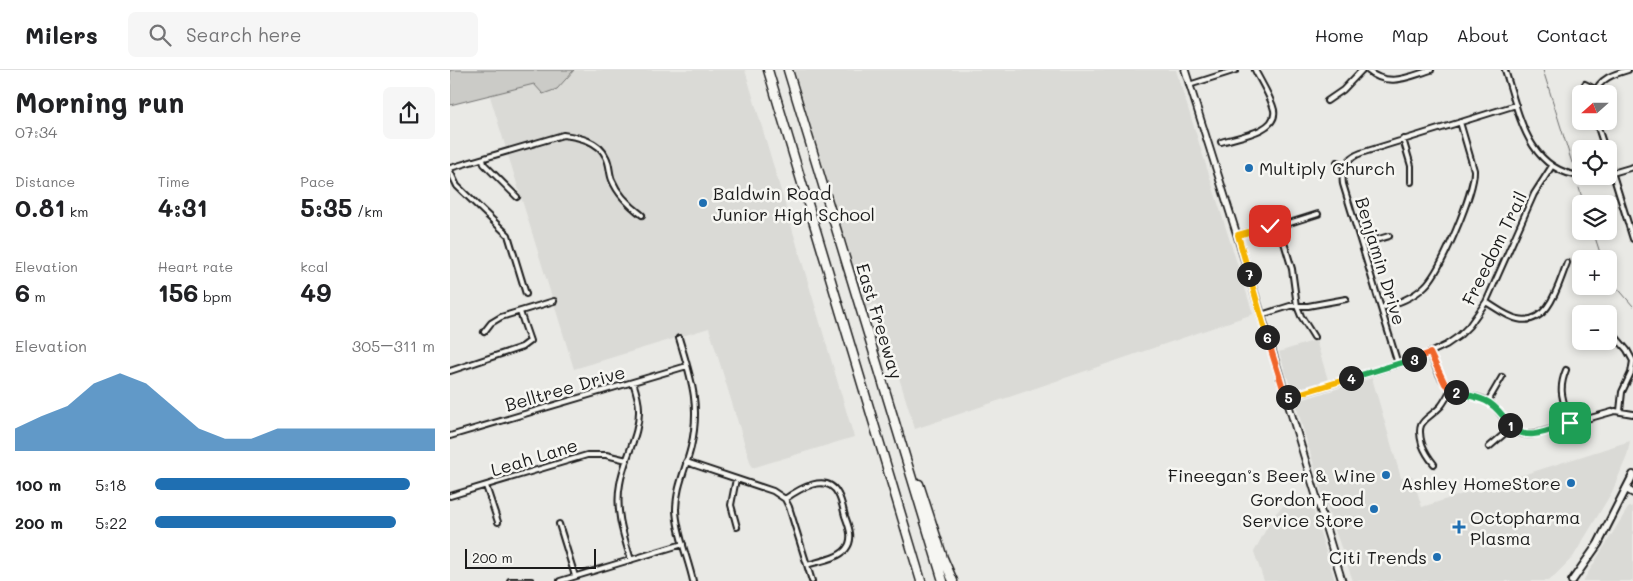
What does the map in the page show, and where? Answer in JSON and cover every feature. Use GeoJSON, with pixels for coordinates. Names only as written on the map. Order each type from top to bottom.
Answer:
{"type":"FeatureCollection","features":[{"type":"Feature","properties":{"kind":"highway","name":"East Freeway"},"geometry":{"type":"LineString","coordinates":[[768,70],[921,581]]}},
{"type":"Feature","properties":{"kind":"highway","name":"East Freeway"},"geometry":{"type":"LineString","coordinates":[[788,70],[943,581]]}},
{"type":"Feature","properties":{"kind":"highway"},"geometry":{"type":"LineString","coordinates":[[876,359],[953,581]]}},
{"type":"Feature","properties":{"kind":"main road"},"geometry":{"type":"LineString","coordinates":[[1185,70],[1238,235],[1342,581]]}},
{"type":"Feature","properties":{"kind":"main road"},"geometry":{"type":"LineString","coordinates":[[1572,581],[1591,556],[1633,475]]}},
{"type":"Feature","properties":{"kind":"main road"},"geometry":{"type":"LineString","coordinates":[[1626,489],[1633,493]]}},
{"type":"Feature","properties":{"kind":"street"},"geometry":{"type":"LineString","coordinates":[[1189,85],[1236,70]]}},
{"type":"Feature","properties":{"kind":"street"},"geometry":{"type":"LineString","coordinates":[[1221,142],[1262,129],[1272,121],[1274,116],[1273,107],[1256,70]]}},
{"type":"Feature","properties":{"kind":"street"},"geometry":{"type":"LineString","coordinates":[[1327,101],[1343,90],[1362,70]]}},
{"type":"Feature","properties":{"kind":"street"},"geometry":{"type":"LineString","coordinates":[[1367,70],[1378,78],[1389,81],[1431,70]]}},
{"type":"Feature","properties":{"kind":"street"},"geometry":{"type":"LineString","coordinates":[[1506,70],[1527,137],[1540,155],[1552,166],[1572,174]]}},
{"type":"Feature","properties":{"kind":"street"},"geometry":{"type":"LineString","coordinates":[[1598,85],[1601,81],[1610,76],[1628,70]]}},
{"type":"Feature","properties":{"kind":"street"},"geometry":{"type":"LineString","coordinates":[[1337,162],[1345,165],[1356,155],[1516,105]]}},
{"type":"Feature","properties":{"kind":"street"},"geometry":{"type":"LineString","coordinates":[[1381,308],[1411,297],[1422,289],[1440,265],[1471,192],[1474,178],[1474,170],[1460,122]]}},
{"type":"Feature","properties":{"kind":"street"},"geometry":{"type":"LineString","coordinates":[[526,294],[508,235],[457,186],[450,170],[563,135],[585,139],[596,145],[606,155],[612,181],[620,193],[642,216]]}},
{"type":"Feature","properties":{"kind":"street"},"geometry":{"type":"LineString","coordinates":[[1403,139],[1411,166],[1411,182]]}},
{"type":"Feature","properties":{"kind":"street"},"geometry":{"type":"LineString","coordinates":[[482,159],[484,164],[517,197]]}},
{"type":"Feature","properties":{"kind":"street","name":"Benjamin Drive"},"geometry":{"type":"LineString","coordinates":[[1345,165],[1342,174],[1343,184],[1398,364]]}},
{"type":"Feature","properties":{"kind":"street","name":"Freedom Trail"},"geometry":{"type":"LineString","coordinates":[[1286,398],[1430,353],[1458,336],[1469,326],[1486,302],[1534,194],[1552,166]]}},
{"type":"Feature","properties":{"kind":"street"},"geometry":{"type":"LineString","coordinates":[[1617,172],[1633,167]]}},
{"type":"Feature","properties":{"kind":"street"},"geometry":{"type":"LineString","coordinates":[[1614,185],[1633,239]]}},
{"type":"Feature","properties":{"kind":"street"},"geometry":{"type":"LineString","coordinates":[[1238,235],[1270,226],[1279,226],[1318,214]]}},
{"type":"Feature","properties":{"kind":"street"},"geometry":{"type":"LineString","coordinates":[[1279,226],[1292,269],[1297,306],[1314,337]]}},
{"type":"Feature","properties":{"kind":"street"},"geometry":{"type":"LineString","coordinates":[[1362,244],[1389,236]]}},
{"type":"Feature","properties":{"kind":"street"},"geometry":{"type":"LineString","coordinates":[[1486,302],[1515,318],[1527,320],[1538,317],[1549,306],[1567,263]]}},
{"type":"Feature","properties":{"kind":"street"},"geometry":{"type":"LineString","coordinates":[[1261,315],[1290,306],[1308,306],[1346,299]]}},
{"type":"Feature","properties":{"kind":"street"},"geometry":{"type":"LineString","coordinates":[[484,332],[496,320],[554,301]]}},
{"type":"Feature","properties":{"kind":"street"},"geometry":{"type":"LineString","coordinates":[[450,371],[522,347],[530,341],[520,312]]}},
{"type":"Feature","properties":{"kind":"street"},"geometry":{"type":"LineString","coordinates":[[679,338],[694,391],[696,412],[694,431],[680,483],[676,510],[693,581]]}},
{"type":"Feature","properties":{"kind":"street"},"geometry":{"type":"LineString","coordinates":[[1617,338],[1633,361],[1631,373],[1622,392],[1620,411]]}},
{"type":"Feature","properties":{"kind":"street"},"geometry":{"type":"LineString","coordinates":[[1430,353],[1442,379],[1451,390],[1488,401],[1498,410],[1511,428],[1518,433],[1529,435],[1620,411],[1633,414]]}},
{"type":"Feature","properties":{"kind":"street","name":"Belltree Drive"},"geometry":{"type":"LineString","coordinates":[[450,436],[687,366]]}},
{"type":"Feature","properties":{"kind":"street"},"geometry":{"type":"LineString","coordinates":[[1566,370],[1561,382],[1561,388],[1570,423]]}},
{"type":"Feature","properties":{"kind":"street"},"geometry":{"type":"LineString","coordinates":[[1488,401],[1502,377]]}},
{"type":"Feature","properties":{"kind":"street"},"geometry":{"type":"LineString","coordinates":[[631,560],[618,511],[620,482],[638,422],[639,407],[633,382]]}},
{"type":"Feature","properties":{"kind":"street"},"geometry":{"type":"LineString","coordinates":[[1434,464],[1424,450],[1420,433],[1421,425],[1425,418],[1439,408],[1451,390]]}},
{"type":"Feature","properties":{"kind":"street"},"geometry":{"type":"LineString","coordinates":[[1415,422],[1421,425]]}},
{"type":"Feature","properties":{"kind":"street"},"geometry":{"type":"LineString","coordinates":[[1489,447],[1511,428]]}},
{"type":"Feature","properties":{"kind":"street","name":"Leah Lane"},"geometry":{"type":"LineString","coordinates":[[450,496],[587,455],[606,455],[627,460]]}},
{"type":"Feature","properties":{"kind":"street"},"geometry":{"type":"LineString","coordinates":[[686,462],[773,491],[785,499],[812,581]]}},
{"type":"Feature","properties":{"kind":"street"},"geometry":{"type":"LineString","coordinates":[[736,479],[731,505],[737,526]]}},
{"type":"Feature","properties":{"kind":"street"},"geometry":{"type":"LineString","coordinates":[[785,499],[802,488],[818,483],[831,486],[839,496],[850,532],[849,545],[838,555],[807,565]]}},
{"type":"Feature","properties":{"kind":"street"},"geometry":{"type":"LineString","coordinates":[[486,486],[498,522]]}},
{"type":"Feature","properties":{"kind":"street"},"geometry":{"type":"LineString","coordinates":[[559,524],[575,576]]}},
{"type":"Feature","properties":{"kind":"street"},"geometry":{"type":"LineString","coordinates":[[560,581],[683,544]]}},
{"type":"Feature","properties":{"kind":"street"},"geometry":{"type":"LineString","coordinates":[[510,581],[531,581]]}},
{"type":"Feature","properties":{"kind":"shaded area"},"geometry":{"type":"Polygon","coordinates":[[[450,70],[574,70],[557,89],[543,94],[534,84],[450,105],[450,70]]]}},
{"type":"Feature","properties":{"kind":"shaded area"},"geometry":{"type":"Polygon","coordinates":[[[563,70],[745,70],[854,437],[752,468],[709,328],[574,369],[489,93],[563,70]]]}},
{"type":"Feature","properties":{"kind":"shaded area"},"geometry":{"type":"Polygon","coordinates":[[[794,70],[1176,70],[1253,314],[915,429],[876,304],[866,307],[794,70]]]}},
{"type":"Feature","properties":{"kind":"shaded area"},"geometry":{"type":"Polygon","coordinates":[[[1316,340],[1328,380],[1292,391],[1279,352],[1316,340]]]}},
{"type":"Feature","properties":{"kind":"shaded area"},"geometry":{"type":"Polygon","coordinates":[[[1372,378],[1401,478],[1412,476],[1422,507],[1630,441],[1627,456],[1612,492],[1573,557],[1549,581],[1353,581],[1326,505],[1295,402],[1372,378]]]}},
{"type":"Feature","properties":{"kind":"shaded area"},"geometry":{"type":"Polygon","coordinates":[[[1309,497],[1335,581],[1264,581],[1254,552],[1273,516],[1283,506],[1309,497]]]}},
{"type":"Feature","properties":{"kind":"shaded area"},"geometry":{"type":"Polygon","coordinates":[[[1633,506],[1633,581],[1583,581],[1628,508],[1633,506]]]}},
{"type":"Feature","properties":{"kind":"waterway"},"geometry":{"type":"LineString","coordinates":[[1543,70],[1572,163]]}},
{"type":"Feature","properties":{"kind":"waterway"},"geometry":{"type":"LineString","coordinates":[[1579,188],[1581,195]]}},
{"type":"Feature","properties":{"kind":"waterway"},"geometry":{"type":"LineString","coordinates":[[1596,240],[1599,250]]}},
{"type":"Feature","properties":{"kind":"waterway"},"geometry":{"type":"LineString","coordinates":[[1617,287],[1633,306]]}},
{"type":"Feature","properties":{"kind":"place","name":"Multiply Church"},"geometry":{"type":"Point","coordinates":[1249,168]}},
{"type":"Feature","properties":{"kind":"place","name":"Baldwin Road Junior High School"},"geometry":{"type":"Point","coordinates":[703,203]}},
{"type":"Feature","properties":{"kind":"place","name":"Fineegan’s Beer & Wine"},"geometry":{"type":"Point","coordinates":[1386,475]}},
{"type":"Feature","properties":{"kind":"place","name":"Ashley HomeStore"},"geometry":{"type":"Point","coordinates":[1571,483]}},
{"type":"Feature","properties":{"kind":"place","name":"Gordon Food Service Store"},"geometry":{"type":"Point","coordinates":[1374,509]}},
{"type":"Feature","properties":{"kind":"place","name":"Octopharma Plasma"},"geometry":{"type":"Point","coordinates":[1459,527]}},
{"type":"Feature","properties":{"kind":"place","name":"Citi Trends"},"geometry":{"type":"Point","coordinates":[1437,557]}},
{"type":"Feature","properties":{"kind":"route"},"geometry":{"type":"LineString","coordinates":[[1270,226],[1238,235],[1286,398],[1430,353],[1442,379],[1451,390],[1488,401],[1504,417],[1511,428],[1518,433],[1529,435],[1570,423]]}}]}
